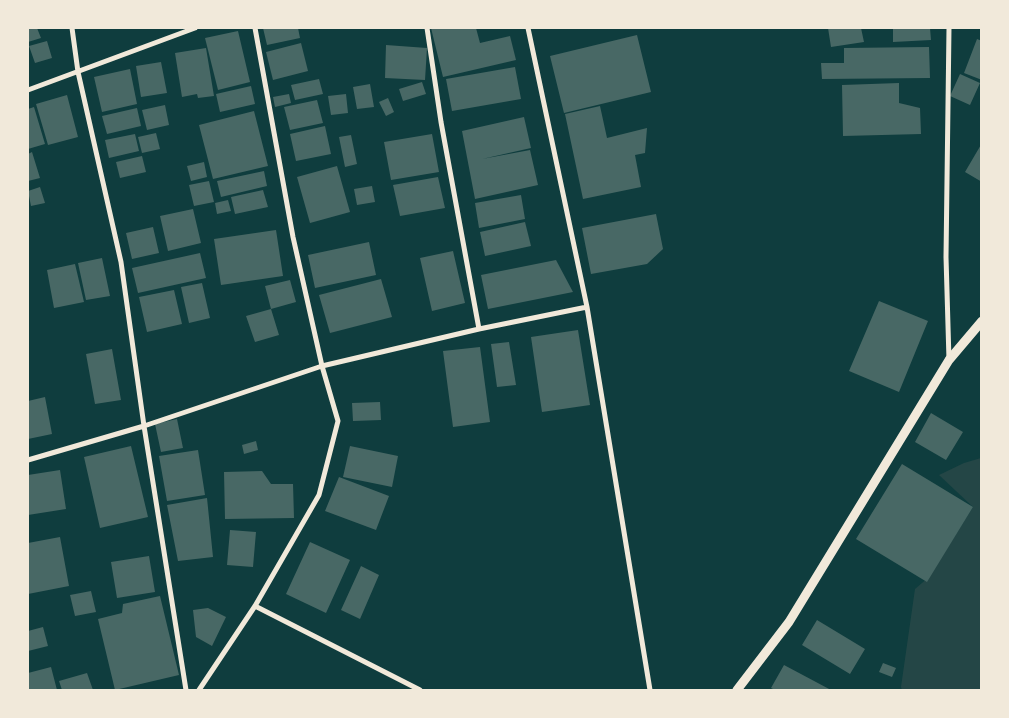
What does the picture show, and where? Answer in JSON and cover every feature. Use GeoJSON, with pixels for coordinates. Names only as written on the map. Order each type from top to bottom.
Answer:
{"type":"FeatureCollection","features":[{"type":"Feature","properties":{"kind":"street"},"geometry":{"type":"LineString","coordinates":[[72,28],[78,72],[121,262],[144,426],[186,690]]}},
{"type":"Feature","properties":{"kind":"street"},"geometry":{"type":"LineString","coordinates":[[28,90],[195,28]]}},
{"type":"Feature","properties":{"kind":"street"},"geometry":{"type":"LineString","coordinates":[[199,690],[256,606],[319,495],[338,421],[322,366],[293,236],[255,28]]}},
{"type":"Feature","properties":{"kind":"street"},"geometry":{"type":"LineString","coordinates":[[427,28],[441,122],[479,329]]}},
{"type":"Feature","properties":{"kind":"street"},"geometry":{"type":"LineString","coordinates":[[528,28],[586,307],[650,690]]}},
{"type":"Feature","properties":{"kind":"street"},"geometry":{"type":"LineString","coordinates":[[949,28],[946,257],[949,360]]}},
{"type":"Feature","properties":{"kind":"street"},"geometry":{"type":"LineString","coordinates":[[28,460],[144,426],[322,366],[479,329],[586,307]]}},
{"type":"Feature","properties":{"kind":"street"},"geometry":{"type":"LineString","coordinates":[[737,690],[789,622],[949,360],[982,321]]}},
{"type":"Feature","properties":{"kind":"street"},"geometry":{"type":"LineString","coordinates":[[256,606],[420,690]]}},
{"type":"Feature","properties":{"kind":"shaded area"},"geometry":{"type":"Polygon","coordinates":[[[981,458],[981,690],[902,690],[915,589],[929,577],[973,507],[939,475],[964,463],[981,458]]]}},
{"type":"Feature","properties":{"kind":"building"},"geometry":{"type":"Polygon","coordinates":[[[28,28],[37,28],[41,38],[28,42],[28,28]]]}},
{"type":"Feature","properties":{"kind":"building"},"geometry":{"type":"Polygon","coordinates":[[[263,28],[298,28],[300,38],[267,45],[263,28]]]}},
{"type":"Feature","properties":{"kind":"building"},"geometry":{"type":"Polygon","coordinates":[[[431,28],[476,28],[480,43],[510,36],[516,60],[443,77],[431,28]]]}},
{"type":"Feature","properties":{"kind":"building"},"geometry":{"type":"Polygon","coordinates":[[[828,28],[861,28],[864,42],[831,47],[828,28]]]}},
{"type":"Feature","properties":{"kind":"building"},"geometry":{"type":"Polygon","coordinates":[[[893,28],[930,28],[931,40],[893,42],[893,28]]]}},
{"type":"Feature","properties":{"kind":"building"},"geometry":{"type":"Polygon","coordinates":[[[238,31],[250,82],[218,90],[205,38],[238,31]]]}},
{"type":"Feature","properties":{"kind":"building"},"geometry":{"type":"Polygon","coordinates":[[[637,35],[651,92],[564,113],[550,56],[637,35]]]}},
{"type":"Feature","properties":{"kind":"building"},"geometry":{"type":"Polygon","coordinates":[[[977,39],[982,41],[982,80],[964,73],[977,39]]]}},
{"type":"Feature","properties":{"kind":"building"},"geometry":{"type":"Polygon","coordinates":[[[47,41],[52,58],[35,63],[29,46],[47,41]]]}},
{"type":"Feature","properties":{"kind":"building"},"geometry":{"type":"Polygon","coordinates":[[[301,43],[308,71],[273,80],[266,52],[301,43]]]}},
{"type":"Feature","properties":{"kind":"building"},"geometry":{"type":"Polygon","coordinates":[[[386,45],[427,48],[425,80],[385,78],[386,45]]]}},
{"type":"Feature","properties":{"kind":"building"},"geometry":{"type":"Polygon","coordinates":[[[929,47],[930,78],[822,79],[821,63],[844,63],[844,48],[929,47]]]}},
{"type":"Feature","properties":{"kind":"building"},"geometry":{"type":"Polygon","coordinates":[[[206,48],[214,96],[198,98],[197,94],[182,97],[175,53],[206,48]]]}},
{"type":"Feature","properties":{"kind":"building"},"geometry":{"type":"Polygon","coordinates":[[[161,62],[167,93],[141,97],[136,66],[161,62]]]}},
{"type":"Feature","properties":{"kind":"building"},"geometry":{"type":"Polygon","coordinates":[[[515,67],[521,99],[452,111],[446,79],[515,67]]]}},
{"type":"Feature","properties":{"kind":"building"},"geometry":{"type":"Polygon","coordinates":[[[130,69],[137,104],[102,112],[94,77],[130,69]]]}},
{"type":"Feature","properties":{"kind":"building"},"geometry":{"type":"Polygon","coordinates":[[[960,74],[980,83],[970,105],[950,96],[960,74]]]}},
{"type":"Feature","properties":{"kind":"building"},"geometry":{"type":"Polygon","coordinates":[[[319,79],[323,94],[295,100],[291,85],[319,79]]]}},
{"type":"Feature","properties":{"kind":"building"},"geometry":{"type":"Polygon","coordinates":[[[422,82],[426,94],[403,101],[399,89],[422,82]]]}},
{"type":"Feature","properties":{"kind":"building"},"geometry":{"type":"Polygon","coordinates":[[[899,83],[899,103],[920,108],[921,134],[843,136],[842,85],[899,83]]]}},
{"type":"Feature","properties":{"kind":"building"},"geometry":{"type":"Polygon","coordinates":[[[370,84],[374,107],[357,109],[353,87],[370,84]]]}},
{"type":"Feature","properties":{"kind":"building"},"geometry":{"type":"Polygon","coordinates":[[[251,86],[255,104],[220,112],[216,94],[251,86]]]}},
{"type":"Feature","properties":{"kind":"building"},"geometry":{"type":"Polygon","coordinates":[[[289,94],[291,103],[275,107],[273,97],[289,94]]]}},
{"type":"Feature","properties":{"kind":"building"},"geometry":{"type":"Polygon","coordinates":[[[346,94],[348,113],[331,115],[328,96],[346,94]]]}},
{"type":"Feature","properties":{"kind":"building"},"geometry":{"type":"Polygon","coordinates":[[[67,95],[78,137],[48,145],[36,104],[67,95]]]}},
{"type":"Feature","properties":{"kind":"building"},"geometry":{"type":"Polygon","coordinates":[[[388,98],[394,112],[386,116],[379,102],[388,98]]]}},
{"type":"Feature","properties":{"kind":"building"},"geometry":{"type":"Polygon","coordinates":[[[317,100],[323,123],[290,130],[284,107],[317,100]]]}},
{"type":"Feature","properties":{"kind":"building"},"geometry":{"type":"Polygon","coordinates":[[[165,105],[169,125],[147,130],[142,110],[165,105]]]}},
{"type":"Feature","properties":{"kind":"building"},"geometry":{"type":"Polygon","coordinates":[[[600,106],[607,138],[647,128],[645,153],[635,155],[641,187],[583,199],[565,114],[600,106]]]}},
{"type":"Feature","properties":{"kind":"building"},"geometry":{"type":"Polygon","coordinates":[[[34,107],[45,144],[28,149],[28,109],[34,107]]]}},
{"type":"Feature","properties":{"kind":"building"},"geometry":{"type":"Polygon","coordinates":[[[137,108],[141,126],[107,134],[102,116],[137,108]]]}},
{"type":"Feature","properties":{"kind":"building"},"geometry":{"type":"Polygon","coordinates":[[[254,111],[268,166],[213,179],[199,125],[254,111]]]}},
{"type":"Feature","properties":{"kind":"building"},"geometry":{"type":"Polygon","coordinates":[[[524,117],[531,148],[482,159],[530,150],[538,185],[475,199],[462,131],[524,117]]]}},
{"type":"Feature","properties":{"kind":"building"},"geometry":{"type":"Polygon","coordinates":[[[325,126],[331,154],[296,161],[290,134],[325,126]]]}},
{"type":"Feature","properties":{"kind":"building"},"geometry":{"type":"Polygon","coordinates":[[[156,133],[160,149],[142,153],[138,137],[156,133]]]}},
{"type":"Feature","properties":{"kind":"building"},"geometry":{"type":"Polygon","coordinates":[[[135,134],[139,151],[109,158],[105,140],[135,134]]]}},
{"type":"Feature","properties":{"kind":"building"},"geometry":{"type":"Polygon","coordinates":[[[432,134],[439,172],[391,180],[384,142],[432,134]]]}},
{"type":"Feature","properties":{"kind":"building"},"geometry":{"type":"Polygon","coordinates":[[[351,135],[357,164],[345,167],[339,137],[351,135]]]}},
{"type":"Feature","properties":{"kind":"building"},"geometry":{"type":"Polygon","coordinates":[[[982,143],[982,182],[965,172],[982,143]]]}},
{"type":"Feature","properties":{"kind":"building"},"geometry":{"type":"Polygon","coordinates":[[[32,152],[40,178],[28,181],[28,154],[32,152]]]}},
{"type":"Feature","properties":{"kind":"building"},"geometry":{"type":"Polygon","coordinates":[[[142,156],[146,172],[120,178],[116,162],[142,156]]]}},
{"type":"Feature","properties":{"kind":"building"},"geometry":{"type":"Polygon","coordinates":[[[204,162],[207,177],[191,181],[187,166],[204,162]]]}},
{"type":"Feature","properties":{"kind":"building"},"geometry":{"type":"Polygon","coordinates":[[[337,166],[350,212],[310,223],[297,177],[337,166]]]}},
{"type":"Feature","properties":{"kind":"building"},"geometry":{"type":"Polygon","coordinates":[[[264,171],[267,186],[221,197],[217,181],[264,171]]]}},
{"type":"Feature","properties":{"kind":"building"},"geometry":{"type":"Polygon","coordinates":[[[438,177],[445,208],[400,216],[393,185],[438,177]]]}},
{"type":"Feature","properties":{"kind":"building"},"geometry":{"type":"Polygon","coordinates":[[[209,181],[214,202],[194,206],[189,185],[209,181]]]}},
{"type":"Feature","properties":{"kind":"building"},"geometry":{"type":"Polygon","coordinates":[[[372,186],[375,202],[357,205],[354,189],[372,186]]]}},
{"type":"Feature","properties":{"kind":"building"},"geometry":{"type":"Polygon","coordinates":[[[40,187],[45,203],[31,206],[28,191],[40,187]]]}},
{"type":"Feature","properties":{"kind":"building"},"geometry":{"type":"Polygon","coordinates":[[[263,190],[268,207],[235,214],[231,197],[263,190]]]}},
{"type":"Feature","properties":{"kind":"building"},"geometry":{"type":"Polygon","coordinates":[[[521,195],[525,219],[479,228],[475,203],[521,195]]]}},
{"type":"Feature","properties":{"kind":"building"},"geometry":{"type":"Polygon","coordinates":[[[228,200],[231,211],[217,214],[215,203],[228,200]]]}},
{"type":"Feature","properties":{"kind":"building"},"geometry":{"type":"Polygon","coordinates":[[[193,209],[201,243],[168,251],[160,216],[193,209]]]}},
{"type":"Feature","properties":{"kind":"building"},"geometry":{"type":"Polygon","coordinates":[[[656,214],[663,249],[647,264],[591,274],[582,228],[656,214]]]}},
{"type":"Feature","properties":{"kind":"building"},"geometry":{"type":"Polygon","coordinates":[[[525,222],[531,246],[485,256],[480,232],[525,222]]]}},
{"type":"Feature","properties":{"kind":"building"},"geometry":{"type":"Polygon","coordinates":[[[153,227],[159,253],[132,259],[126,233],[153,227]]]}},
{"type":"Feature","properties":{"kind":"building"},"geometry":{"type":"Polygon","coordinates":[[[276,230],[283,276],[221,285],[214,239],[276,230]]]}},
{"type":"Feature","properties":{"kind":"building"},"geometry":{"type":"Polygon","coordinates":[[[369,242],[376,275],[315,288],[308,255],[369,242]]]}},
{"type":"Feature","properties":{"kind":"building"},"geometry":{"type":"Polygon","coordinates":[[[453,251],[465,303],[432,311],[420,258],[453,251]]]}},
{"type":"Feature","properties":{"kind":"building"},"geometry":{"type":"Polygon","coordinates":[[[200,253],[206,278],[138,293],[132,268],[200,253]]]}},
{"type":"Feature","properties":{"kind":"building"},"geometry":{"type":"Polygon","coordinates":[[[102,258],[110,296],[86,300],[78,263],[102,258]]]}},
{"type":"Feature","properties":{"kind":"building"},"geometry":{"type":"Polygon","coordinates":[[[556,260],[573,292],[488,309],[481,275],[556,260]]]}},
{"type":"Feature","properties":{"kind":"building"},"geometry":{"type":"Polygon","coordinates":[[[75,264],[84,302],[54,308],[47,270],[75,264]]]}},
{"type":"Feature","properties":{"kind":"building"},"geometry":{"type":"Polygon","coordinates":[[[381,279],[392,317],[330,333],[319,295],[381,279]]]}},
{"type":"Feature","properties":{"kind":"building"},"geometry":{"type":"Polygon","coordinates":[[[290,280],[296,302],[271,309],[265,286],[290,280]]]}},
{"type":"Feature","properties":{"kind":"building"},"geometry":{"type":"Polygon","coordinates":[[[202,283],[210,318],[189,323],[181,287],[202,283]]]}},
{"type":"Feature","properties":{"kind":"building"},"geometry":{"type":"Polygon","coordinates":[[[174,290],[182,324],[147,332],[139,297],[174,290]]]}},
{"type":"Feature","properties":{"kind":"building"},"geometry":{"type":"Polygon","coordinates":[[[879,301],[928,321],[899,392],[849,371],[879,301]]]}},
{"type":"Feature","properties":{"kind":"building"},"geometry":{"type":"Polygon","coordinates":[[[271,309],[279,335],[255,342],[246,316],[271,309]]]}},
{"type":"Feature","properties":{"kind":"building"},"geometry":{"type":"Polygon","coordinates":[[[578,330],[590,405],[542,412],[531,337],[578,330]]]}},
{"type":"Feature","properties":{"kind":"building"},"geometry":{"type":"Polygon","coordinates":[[[509,342],[516,385],[497,387],[491,344],[509,342]]]}},
{"type":"Feature","properties":{"kind":"building"},"geometry":{"type":"Polygon","coordinates":[[[480,347],[490,422],[453,427],[443,351],[480,347]]]}},
{"type":"Feature","properties":{"kind":"building"},"geometry":{"type":"Polygon","coordinates":[[[112,349],[121,400],[95,404],[86,354],[112,349]]]}},
{"type":"Feature","properties":{"kind":"building"},"geometry":{"type":"Polygon","coordinates":[[[45,397],[52,434],[28,439],[28,401],[45,397]]]}},
{"type":"Feature","properties":{"kind":"building"},"geometry":{"type":"Polygon","coordinates":[[[380,402],[381,420],[353,421],[352,403],[380,402]]]}},
{"type":"Feature","properties":{"kind":"building"},"geometry":{"type":"Polygon","coordinates":[[[931,413],[963,432],[946,460],[915,442],[931,413]]]}},
{"type":"Feature","properties":{"kind":"building"},"geometry":{"type":"Polygon","coordinates":[[[177,419],[183,448],[161,452],[155,424],[177,419]]]}},
{"type":"Feature","properties":{"kind":"building"},"geometry":{"type":"Polygon","coordinates":[[[256,441],[258,450],[244,454],[242,445],[256,441]]]}},
{"type":"Feature","properties":{"kind":"building"},"geometry":{"type":"Polygon","coordinates":[[[131,446],[148,517],[100,528],[84,457],[131,446]]]}},
{"type":"Feature","properties":{"kind":"building"},"geometry":{"type":"Polygon","coordinates":[[[350,446],[398,456],[392,487],[343,477],[350,446]]]}},
{"type":"Feature","properties":{"kind":"building"},"geometry":{"type":"Polygon","coordinates":[[[198,450],[205,495],[167,501],[159,456],[198,450]]]}},
{"type":"Feature","properties":{"kind":"building"},"geometry":{"type":"Polygon","coordinates":[[[902,464],[973,507],[927,582],[856,539],[902,464]]]}},
{"type":"Feature","properties":{"kind":"building"},"geometry":{"type":"Polygon","coordinates":[[[60,470],[66,509],[28,515],[28,475],[60,470]]]}},
{"type":"Feature","properties":{"kind":"building"},"geometry":{"type":"Polygon","coordinates":[[[262,471],[271,484],[293,484],[294,518],[225,519],[224,472],[262,471]]]}},
{"type":"Feature","properties":{"kind":"building"},"geometry":{"type":"Polygon","coordinates":[[[339,477],[389,496],[376,530],[325,511],[339,477]]]}},
{"type":"Feature","properties":{"kind":"building"},"geometry":{"type":"Polygon","coordinates":[[[207,498],[213,557],[178,561],[167,505],[207,498]]]}},
{"type":"Feature","properties":{"kind":"building"},"geometry":{"type":"Polygon","coordinates":[[[230,530],[256,532],[253,567],[227,565],[230,530]]]}},
{"type":"Feature","properties":{"kind":"building"},"geometry":{"type":"Polygon","coordinates":[[[60,537],[69,586],[28,594],[28,543],[60,537]]]}},
{"type":"Feature","properties":{"kind":"building"},"geometry":{"type":"Polygon","coordinates":[[[310,542],[350,560],[326,613],[286,594],[310,542]]]}},
{"type":"Feature","properties":{"kind":"building"},"geometry":{"type":"Polygon","coordinates":[[[149,556],[155,592],[117,598],[111,562],[149,556]]]}},
{"type":"Feature","properties":{"kind":"building"},"geometry":{"type":"Polygon","coordinates":[[[361,566],[379,575],[360,619],[341,610],[361,566]]]}},
{"type":"Feature","properties":{"kind":"building"},"geometry":{"type":"Polygon","coordinates":[[[91,591],[96,612],[75,616],[70,595],[91,591]]]}},
{"type":"Feature","properties":{"kind":"building"},"geometry":{"type":"Polygon","coordinates":[[[160,596],[179,675],[115,690],[98,619],[122,613],[123,604],[160,596]]]}},
{"type":"Feature","properties":{"kind":"building"},"geometry":{"type":"Polygon","coordinates":[[[208,608],[226,617],[212,646],[196,637],[193,610],[208,608]]]}},
{"type":"Feature","properties":{"kind":"building"},"geometry":{"type":"Polygon","coordinates":[[[817,620],[865,649],[850,674],[802,645],[817,620]]]}},
{"type":"Feature","properties":{"kind":"building"},"geometry":{"type":"Polygon","coordinates":[[[43,627],[48,646],[28,651],[28,631],[43,627]]]}},
{"type":"Feature","properties":{"kind":"building"},"geometry":{"type":"Polygon","coordinates":[[[883,663],[896,668],[892,677],[879,672],[883,663]]]}},
{"type":"Feature","properties":{"kind":"building"},"geometry":{"type":"Polygon","coordinates":[[[784,665],[831,690],[775,690],[771,688],[784,665]]]}},
{"type":"Feature","properties":{"kind":"building"},"geometry":{"type":"Polygon","coordinates":[[[51,667],[57,690],[28,690],[28,673],[51,667]]]}},
{"type":"Feature","properties":{"kind":"building"},"geometry":{"type":"Polygon","coordinates":[[[87,673],[93,690],[62,690],[59,681],[87,673]]]}}]}
